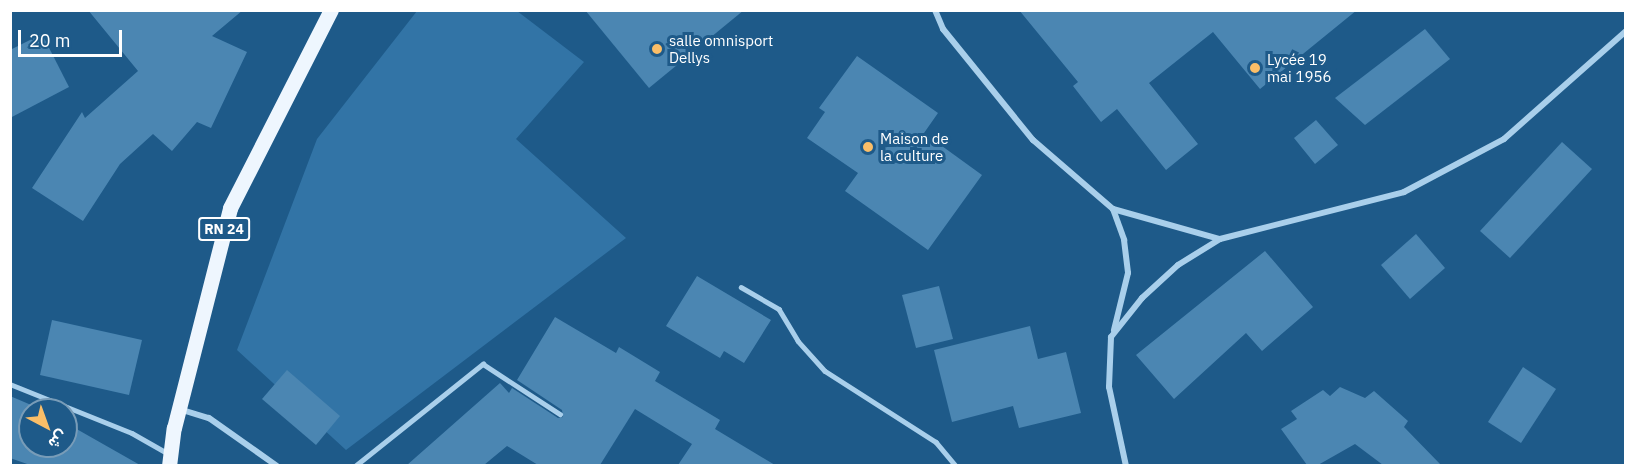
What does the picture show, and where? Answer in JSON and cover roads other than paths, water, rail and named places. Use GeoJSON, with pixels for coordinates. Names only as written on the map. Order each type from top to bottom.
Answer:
{"type":"FeatureCollection","features":[{"type":"Feature","properties":{"kind":"main road","name":"RN 24"},"geometry":{"type":"LineString","coordinates":[[170,460],[179,408],[230,208],[331,10]]}},
{"type":"Feature","properties":{"kind":"street"},"geometry":{"type":"LineString","coordinates":[[935,10],[943,30],[1033,140],[1113,209],[1220,239]]}},
{"type":"Feature","properties":{"kind":"street"},"geometry":{"type":"LineString","coordinates":[[1111,337],[1142,298],[1170,271],[1220,239],[1404,192],[1504,139],[1626,31]]}},
{"type":"Feature","properties":{"kind":"street"},"geometry":{"type":"LineString","coordinates":[[1113,209],[1124,240],[1128,273],[1123,306],[1111,337],[1109,387],[1126,465]]}},
{"type":"Feature","properties":{"kind":"street"},"geometry":{"type":"LineString","coordinates":[[179,408],[209,418],[277,465]]}},
{"type":"Feature","properties":{"kind":"lane"},"geometry":{"type":"LineString","coordinates":[[741,287],[779,309],[798,341],[825,371],[936,442],[956,465]]}},
{"type":"Feature","properties":{"kind":"lane"},"geometry":{"type":"LineString","coordinates":[[356,465],[483,364],[560,414]]}},
{"type":"Feature","properties":{"kind":"lane"},"geometry":{"type":"LineString","coordinates":[[10,384],[132,433],[170,460]]}},
{"type":"Feature","properties":{"kind":"place","name":"salle omnisport Dellys"},"geometry":{"type":"Point","coordinates":[657,49]}},
{"type":"Feature","properties":{"kind":"place","name":"Lycée 19 mai 1956"},"geometry":{"type":"Point","coordinates":[1255,68]}},
{"type":"Feature","properties":{"kind":"place","name":"Maison de la culture"},"geometry":{"type":"Point","coordinates":[868,147]}}]}
